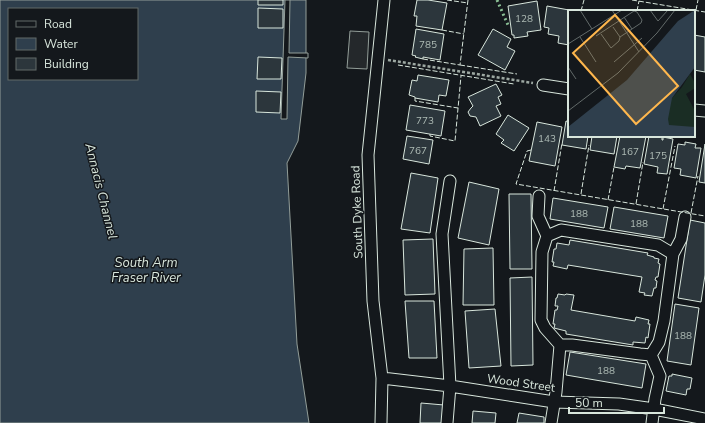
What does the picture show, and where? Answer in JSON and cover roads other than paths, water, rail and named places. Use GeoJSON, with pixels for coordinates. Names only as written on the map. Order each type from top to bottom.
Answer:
{"type":"FeatureCollection","features":[{"type":"Feature","properties":{"kind":"street","name":"South Dyke Road"},"geometry":{"type":"LineString","coordinates":[[382,423],[382,378],[373,301],[368,155],[384,0]]}},
{"type":"Feature","properties":{"kind":"street"},"geometry":{"type":"LineString","coordinates":[[543,85],[568,89]]}},
{"type":"Feature","properties":{"kind":"street"},"geometry":{"type":"LineString","coordinates":[[695,110],[705,111]]}},
{"type":"Feature","properties":{"kind":"street"},"geometry":{"type":"LineString","coordinates":[[447,423],[450,386],[442,234],[450,182]]}},
{"type":"Feature","properties":{"kind":"street"},"geometry":{"type":"LineString","coordinates":[[539,196],[538,216],[547,236],[542,252],[541,320],[545,328],[560,345],[551,423]]}},
{"type":"Feature","properties":{"kind":"street"},"geometry":{"type":"LineString","coordinates":[[651,354],[659,342],[664,321],[673,254],[681,240],[685,217]]}},
{"type":"Feature","properties":{"kind":"street"},"geometry":{"type":"LineString","coordinates":[[547,236],[561,230],[658,245],[673,254]]}},
{"type":"Feature","properties":{"kind":"street"},"geometry":{"type":"LineString","coordinates":[[560,345],[572,344],[640,354],[651,354]]}},
{"type":"Feature","properties":{"kind":"street"},"geometry":{"type":"LineString","coordinates":[[651,354],[660,376],[652,423]]}},
{"type":"Feature","properties":{"kind":"street","name":"Wood Street"},"geometry":{"type":"LineString","coordinates":[[382,378],[450,386],[554,402],[619,404],[705,418]]}},
{"type":"Feature","properties":{"kind":"water","name":"South Arm Fraser River"},"geometry":{"type":"Polygon","coordinates":[[[0,0],[306,0],[306,73],[298,141],[287,163],[297,344],[309,423],[0,423],[0,0]]]}},
{"type":"Feature","properties":{"kind":"water label","name":"Annacis Channel"},"geometry":{"type":"Point","coordinates":[102,191]}}]}
